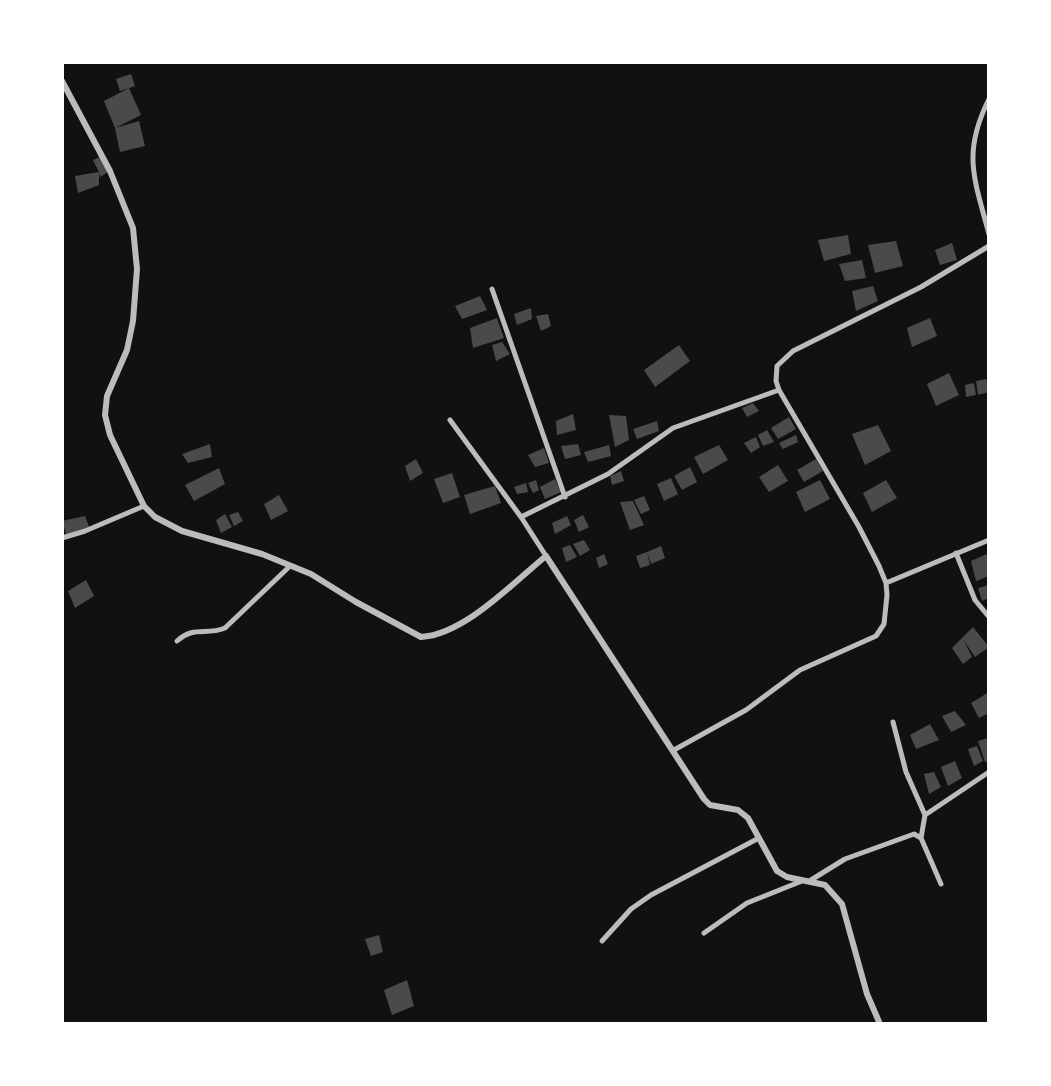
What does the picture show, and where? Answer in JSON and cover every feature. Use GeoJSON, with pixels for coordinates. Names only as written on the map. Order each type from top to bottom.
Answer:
{"type":"FeatureCollection","features":[{"type":"Feature","properties":{"kind":"street"},"geometry":{"type":"LineString","coordinates":[[62,81],[110,171],[133,228],[137,269],[133,321],[127,350],[107,396],[105,415],[110,435],[144,506],[155,517],[182,531],[291,565],[421,637],[435,634],[470,617],[546,556]]}},
{"type":"Feature","properties":{"kind":"street"},"geometry":{"type":"LineString","coordinates":[[989,99],[975,132],[972,150],[972,170],[989,234]]}},
{"type":"Feature","properties":{"kind":"street"},"geometry":{"type":"LineString","coordinates":[[674,750],[746,710],[800,670],[876,636],[884,624],[888,609],[886,583],[859,527],[779,390],[777,366],[793,351],[921,287],[989,246]]}},
{"type":"Feature","properties":{"kind":"street"},"geometry":{"type":"LineString","coordinates":[[492,289],[565,497]]}},
{"type":"Feature","properties":{"kind":"street"},"geometry":{"type":"LineString","coordinates":[[521,517],[608,474],[673,428],[779,390]]}},
{"type":"Feature","properties":{"kind":"street"},"geometry":{"type":"LineString","coordinates":[[450,420],[521,517],[710,805],[738,810],[748,818],[777,871],[787,877],[825,885],[842,904],[867,994],[880,1024]]}},
{"type":"Feature","properties":{"kind":"street"},"geometry":{"type":"LineString","coordinates":[[62,538],[144,506]]}},
{"type":"Feature","properties":{"kind":"street"},"geometry":{"type":"LineString","coordinates":[[886,583],[989,540]]}},
{"type":"Feature","properties":{"kind":"street"},"geometry":{"type":"LineString","coordinates":[[956,553],[975,600],[989,617]]}},
{"type":"Feature","properties":{"kind":"street"},"geometry":{"type":"LineString","coordinates":[[177,641],[189,632],[213,633],[225,628],[291,565]]}},
{"type":"Feature","properties":{"kind":"street"},"geometry":{"type":"LineString","coordinates":[[893,722],[906,772],[925,815],[921,838],[941,884]]}},
{"type":"Feature","properties":{"kind":"street"},"geometry":{"type":"LineString","coordinates":[[925,815],[989,772]]}},
{"type":"Feature","properties":{"kind":"street"},"geometry":{"type":"LineString","coordinates":[[704,933],[747,903],[807,880],[845,859],[914,834],[921,838]]}},
{"type":"Feature","properties":{"kind":"street"},"geometry":{"type":"LineString","coordinates":[[602,941],[631,909],[651,895],[759,838]]}},
{"type":"Feature","properties":{"kind":"building"},"geometry":{"type":"Polygon","coordinates":[[[131,74],[135,86],[120,91],[116,79],[131,74]]]}},
{"type":"Feature","properties":{"kind":"building"},"geometry":{"type":"Polygon","coordinates":[[[129,88],[141,115],[115,128],[104,101],[129,88]]]}},
{"type":"Feature","properties":{"kind":"building"},"geometry":{"type":"Polygon","coordinates":[[[139,121],[145,146],[120,152],[115,128],[139,121]]]}},
{"type":"Feature","properties":{"kind":"building"},"geometry":{"type":"Polygon","coordinates":[[[102,156],[110,171],[100,177],[93,160],[102,156]]]}},
{"type":"Feature","properties":{"kind":"building"},"geometry":{"type":"Polygon","coordinates":[[[99,172],[99,185],[78,193],[75,176],[99,172]]]}},
{"type":"Feature","properties":{"kind":"building"},"geometry":{"type":"Polygon","coordinates":[[[848,235],[851,254],[824,261],[818,240],[848,235]]]}},
{"type":"Feature","properties":{"kind":"building"},"geometry":{"type":"Polygon","coordinates":[[[896,241],[903,266],[875,273],[868,245],[896,241]]]}},
{"type":"Feature","properties":{"kind":"building"},"geometry":{"type":"Polygon","coordinates":[[[952,243],[957,260],[940,265],[935,250],[952,243]]]}},
{"type":"Feature","properties":{"kind":"building"},"geometry":{"type":"Polygon","coordinates":[[[862,260],[866,278],[845,281],[839,264],[862,260]]]}},
{"type":"Feature","properties":{"kind":"building"},"geometry":{"type":"Polygon","coordinates":[[[873,286],[878,301],[856,311],[852,291],[873,286]]]}},
{"type":"Feature","properties":{"kind":"building"},"geometry":{"type":"Polygon","coordinates":[[[480,296],[487,310],[462,319],[455,306],[480,296]]]}},
{"type":"Feature","properties":{"kind":"building"},"geometry":{"type":"Polygon","coordinates":[[[531,308],[532,319],[517,325],[514,314],[531,308]]]}},
{"type":"Feature","properties":{"kind":"building"},"geometry":{"type":"Polygon","coordinates":[[[548,314],[551,326],[541,331],[536,316],[548,314]]]}},
{"type":"Feature","properties":{"kind":"building"},"geometry":{"type":"Polygon","coordinates":[[[497,318],[504,338],[473,348],[470,328],[497,318]]]}},
{"type":"Feature","properties":{"kind":"building"},"geometry":{"type":"Polygon","coordinates":[[[930,318],[937,336],[912,347],[907,328],[930,318]]]}},
{"type":"Feature","properties":{"kind":"building"},"geometry":{"type":"Polygon","coordinates":[[[502,342],[510,354],[496,361],[492,345],[502,342]]]}},
{"type":"Feature","properties":{"kind":"building"},"geometry":{"type":"Polygon","coordinates":[[[679,345],[690,361],[655,387],[644,370],[679,345]]]}},
{"type":"Feature","properties":{"kind":"building"},"geometry":{"type":"Polygon","coordinates":[[[949,373],[959,395],[936,406],[927,384],[949,373]]]}},
{"type":"Feature","properties":{"kind":"building"},"geometry":{"type":"Polygon","coordinates":[[[986,379],[989,392],[978,395],[976,381],[986,379]]]}},
{"type":"Feature","properties":{"kind":"building"},"geometry":{"type":"Polygon","coordinates":[[[974,383],[976,395],[966,397],[965,385],[974,383]]]}},
{"type":"Feature","properties":{"kind":"building"},"geometry":{"type":"Polygon","coordinates":[[[753,403],[759,411],[747,417],[742,408],[753,403]]]}},
{"type":"Feature","properties":{"kind":"building"},"geometry":{"type":"Polygon","coordinates":[[[573,414],[576,430],[557,435],[556,421],[573,414]]]}},
{"type":"Feature","properties":{"kind":"building"},"geometry":{"type":"Polygon","coordinates":[[[609,415],[626,416],[629,440],[615,447],[609,415]]]}},
{"type":"Feature","properties":{"kind":"building"},"geometry":{"type":"Polygon","coordinates":[[[789,417],[796,429],[778,439],[771,428],[789,417]]]}},
{"type":"Feature","properties":{"kind":"building"},"geometry":{"type":"Polygon","coordinates":[[[657,421],[659,431],[637,439],[633,429],[657,421]]]}},
{"type":"Feature","properties":{"kind":"building"},"geometry":{"type":"Polygon","coordinates":[[[878,425],[891,451],[865,465],[852,434],[878,425]]]}},
{"type":"Feature","properties":{"kind":"building"},"geometry":{"type":"Polygon","coordinates":[[[767,430],[774,442],[763,446],[758,435],[767,430]]]}},
{"type":"Feature","properties":{"kind":"building"},"geometry":{"type":"Polygon","coordinates":[[[796,435],[798,442],[783,449],[779,443],[796,435]]]}},
{"type":"Feature","properties":{"kind":"building"},"geometry":{"type":"Polygon","coordinates":[[[756,437],[760,447],[751,453],[744,443],[756,437]]]}},
{"type":"Feature","properties":{"kind":"building"},"geometry":{"type":"Polygon","coordinates":[[[210,444],[212,457],[188,463],[182,454],[210,444]]]}},
{"type":"Feature","properties":{"kind":"building"},"geometry":{"type":"Polygon","coordinates":[[[578,444],[581,455],[565,459],[561,446],[578,444]]]}},
{"type":"Feature","properties":{"kind":"building"},"geometry":{"type":"Polygon","coordinates":[[[609,445],[611,456],[588,462],[584,452],[609,445]]]}},
{"type":"Feature","properties":{"kind":"building"},"geometry":{"type":"Polygon","coordinates":[[[719,445],[728,460],[703,474],[694,457],[719,445]]]}},
{"type":"Feature","properties":{"kind":"building"},"geometry":{"type":"Polygon","coordinates":[[[544,448],[549,463],[535,467],[528,455],[544,448]]]}},
{"type":"Feature","properties":{"kind":"building"},"geometry":{"type":"Polygon","coordinates":[[[416,459],[423,473],[410,481],[405,466],[416,459]]]}},
{"type":"Feature","properties":{"kind":"building"},"geometry":{"type":"Polygon","coordinates":[[[816,459],[823,471],[804,482],[797,470],[816,459]]]}},
{"type":"Feature","properties":{"kind":"building"},"geometry":{"type":"Polygon","coordinates":[[[778,465],[788,481],[769,492],[759,477],[778,465]]]}},
{"type":"Feature","properties":{"kind":"building"},"geometry":{"type":"Polygon","coordinates":[[[690,467],[697,482],[682,490],[674,476],[690,467]]]}},
{"type":"Feature","properties":{"kind":"building"},"geometry":{"type":"Polygon","coordinates":[[[219,468],[225,484],[194,501],[185,485],[219,468]]]}},
{"type":"Feature","properties":{"kind":"building"},"geometry":{"type":"Polygon","coordinates":[[[621,471],[624,481],[612,485],[610,476],[621,471]]]}},
{"type":"Feature","properties":{"kind":"building"},"geometry":{"type":"Polygon","coordinates":[[[452,473],[460,497],[443,503],[434,479],[452,473]]]}},
{"type":"Feature","properties":{"kind":"building"},"geometry":{"type":"Polygon","coordinates":[[[671,478],[678,494],[664,501],[657,484],[671,478]]]}},
{"type":"Feature","properties":{"kind":"building"},"geometry":{"type":"Polygon","coordinates":[[[555,479],[561,492],[545,499],[540,487],[555,479]]]}},
{"type":"Feature","properties":{"kind":"building"},"geometry":{"type":"Polygon","coordinates":[[[536,480],[539,490],[533,493],[528,483],[536,480]]]}},
{"type":"Feature","properties":{"kind":"building"},"geometry":{"type":"Polygon","coordinates":[[[820,480],[830,499],[805,512],[796,492],[820,480]]]}},
{"type":"Feature","properties":{"kind":"building"},"geometry":{"type":"Polygon","coordinates":[[[886,480],[897,498],[872,512],[863,493],[886,480]]]}},
{"type":"Feature","properties":{"kind":"building"},"geometry":{"type":"Polygon","coordinates":[[[526,483],[528,492],[517,494],[514,487],[526,483]]]}},
{"type":"Feature","properties":{"kind":"building"},"geometry":{"type":"Polygon","coordinates":[[[495,486],[501,503],[470,514],[464,495],[495,486]]]}},
{"type":"Feature","properties":{"kind":"building"},"geometry":{"type":"Polygon","coordinates":[[[279,495],[288,511],[271,520],[264,504],[279,495]]]}},
{"type":"Feature","properties":{"kind":"building"},"geometry":{"type":"Polygon","coordinates":[[[644,496],[650,510],[641,514],[634,500],[644,496]]]}},
{"type":"Feature","properties":{"kind":"building"},"geometry":{"type":"Polygon","coordinates":[[[633,501],[644,525],[630,530],[620,502],[633,501]]]}},
{"type":"Feature","properties":{"kind":"building"},"geometry":{"type":"Polygon","coordinates":[[[238,512],[243,521],[234,526],[229,515],[238,512]]]}},
{"type":"Feature","properties":{"kind":"building"},"geometry":{"type":"Polygon","coordinates":[[[225,514],[232,527],[221,533],[216,520],[225,514]]]}},
{"type":"Feature","properties":{"kind":"building"},"geometry":{"type":"Polygon","coordinates":[[[583,515],[589,527],[579,532],[574,520],[583,515]]]}},
{"type":"Feature","properties":{"kind":"building"},"geometry":{"type":"Polygon","coordinates":[[[85,516],[89,527],[66,534],[62,521],[85,516]]]}},
{"type":"Feature","properties":{"kind":"building"},"geometry":{"type":"Polygon","coordinates":[[[567,516],[571,525],[555,534],[552,523],[567,516]]]}},
{"type":"Feature","properties":{"kind":"building"},"geometry":{"type":"Polygon","coordinates":[[[584,540],[590,550],[580,556],[573,544],[584,540]]]}},
{"type":"Feature","properties":{"kind":"building"},"geometry":{"type":"Polygon","coordinates":[[[570,545],[577,557],[566,562],[562,548],[570,545]]]}},
{"type":"Feature","properties":{"kind":"building"},"geometry":{"type":"Polygon","coordinates":[[[661,546],[665,558],[651,564],[647,552],[661,546]]]}},
{"type":"Feature","properties":{"kind":"building"},"geometry":{"type":"Polygon","coordinates":[[[647,552],[650,565],[640,568],[636,556],[647,552]]]}},
{"type":"Feature","properties":{"kind":"building"},"geometry":{"type":"Polygon","coordinates":[[[989,553],[989,576],[976,581],[971,561],[989,553]]]}},
{"type":"Feature","properties":{"kind":"building"},"geometry":{"type":"Polygon","coordinates":[[[604,554],[608,564],[599,568],[596,558],[604,554]]]}},
{"type":"Feature","properties":{"kind":"building"},"geometry":{"type":"Polygon","coordinates":[[[86,580],[94,596],[75,608],[68,591],[86,580]]]}},
{"type":"Feature","properties":{"kind":"building"},"geometry":{"type":"Polygon","coordinates":[[[989,585],[989,598],[982,601],[978,588],[989,585]]]}},
{"type":"Feature","properties":{"kind":"building"},"geometry":{"type":"Polygon","coordinates":[[[973,627],[989,647],[975,657],[963,639],[972,657],[963,664],[952,648],[973,627]]]}},
{"type":"Feature","properties":{"kind":"building"},"geometry":{"type":"Polygon","coordinates":[[[989,692],[989,713],[979,718],[971,703],[989,692]]]}},
{"type":"Feature","properties":{"kind":"building"},"geometry":{"type":"Polygon","coordinates":[[[955,711],[966,725],[951,732],[942,716],[955,711]]]}},
{"type":"Feature","properties":{"kind":"building"},"geometry":{"type":"Polygon","coordinates":[[[930,724],[939,740],[916,749],[910,735],[930,724]]]}},
{"type":"Feature","properties":{"kind":"building"},"geometry":{"type":"Polygon","coordinates":[[[988,738],[989,761],[985,762],[978,741],[988,738]]]}},
{"type":"Feature","properties":{"kind":"building"},"geometry":{"type":"Polygon","coordinates":[[[977,746],[983,761],[974,766],[968,749],[977,746]]]}},
{"type":"Feature","properties":{"kind":"building"},"geometry":{"type":"Polygon","coordinates":[[[955,761],[962,778],[948,786],[941,767],[955,761]]]}},
{"type":"Feature","properties":{"kind":"building"},"geometry":{"type":"Polygon","coordinates":[[[934,772],[941,787],[929,794],[924,774],[934,772]]]}},
{"type":"Feature","properties":{"kind":"building"},"geometry":{"type":"Polygon","coordinates":[[[379,935],[383,952],[371,956],[365,939],[379,935]]]}},
{"type":"Feature","properties":{"kind":"building"},"geometry":{"type":"Polygon","coordinates":[[[407,980],[414,1006],[392,1015],[384,990],[407,980]]]}}]}
